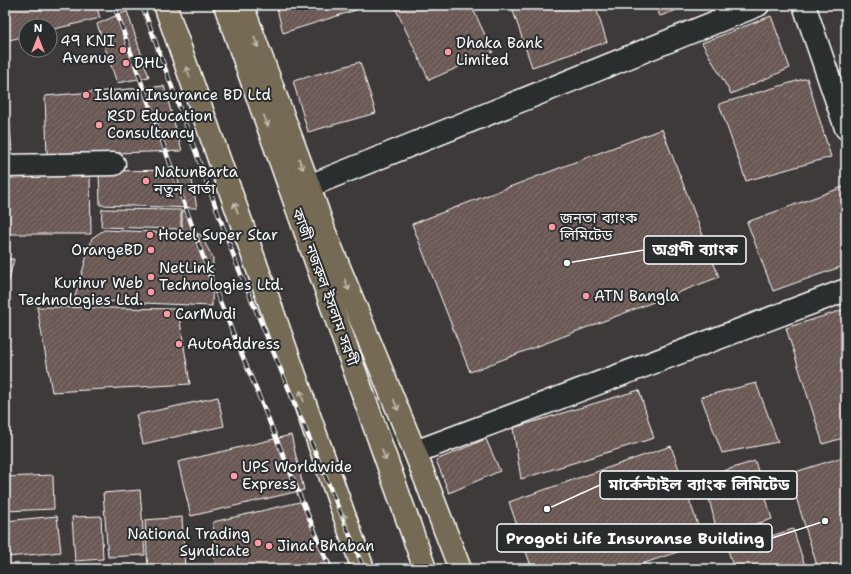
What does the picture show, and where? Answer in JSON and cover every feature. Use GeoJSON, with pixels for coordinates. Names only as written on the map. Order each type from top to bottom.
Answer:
{"type":"FeatureCollection","features":[{"type":"Feature","properties":{"kind":"highway"},"geometry":{"type":"LineString","coordinates":[[165,5],[363,569]]}},
{"type":"Feature","properties":{"kind":"highway","name":"কাজী নজরুল ইসলাম সরণী"},"geometry":{"type":"LineString","coordinates":[[224,5],[424,569]]}},
{"type":"Feature","properties":{"kind":"highway"},"geometry":{"type":"LineString","coordinates":[[242,5],[325,233],[415,452],[460,569]]}},
{"type":"Feature","properties":{"kind":"street"},"geometry":{"type":"LineString","coordinates":[[309,186],[758,5]]}},
{"type":"Feature","properties":{"kind":"street"},"geometry":{"type":"LineString","coordinates":[[804,5],[846,128]]}},
{"type":"Feature","properties":{"kind":"street"},"geometry":{"type":"LineString","coordinates":[[5,166],[114,164]]}},
{"type":"Feature","properties":{"kind":"street"},"geometry":{"type":"LineString","coordinates":[[415,452],[846,290]]}},
{"type":"Feature","properties":{"kind":"building"},"geometry":{"type":"Polygon","coordinates":[[[5,5],[96,5],[100,18],[58,28],[58,18],[18,18],[18,38],[5,41],[5,5]]]}},
{"type":"Feature","properties":{"kind":"building"},"geometry":{"type":"Polygon","coordinates":[[[276,5],[354,5],[356,10],[283,33],[276,5]]]}},
{"type":"Feature","properties":{"kind":"building"},"geometry":{"type":"Polygon","coordinates":[[[394,5],[471,5],[493,52],[429,80],[394,5]]]}},
{"type":"Feature","properties":{"kind":"building"},"geometry":{"type":"Polygon","coordinates":[[[511,5],[595,5],[607,42],[532,67],[511,5]]]}},
{"type":"Feature","properties":{"kind":"building"},"geometry":{"type":"Polygon","coordinates":[[[655,5],[691,5],[660,16],[655,5]]]}},
{"type":"Feature","properties":{"kind":"building","name":"49 KNI Avenue"},"geometry":{"type":"Polygon","coordinates":[[[127,11],[149,77],[117,83],[97,24],[127,11]]]}},
{"type":"Feature","properties":{"kind":"building"},"geometry":{"type":"Polygon","coordinates":[[[771,16],[790,68],[731,94],[702,43],[771,16]]]}},
{"type":"Feature","properties":{"kind":"building"},"geometry":{"type":"Polygon","coordinates":[[[360,62],[376,113],[308,132],[293,81],[360,62]]]}},
{"type":"Feature","properties":{"kind":"building"},"geometry":{"type":"Polygon","coordinates":[[[5,68],[12,151],[5,151],[5,68]]]}},
{"type":"Feature","properties":{"kind":"building"},"geometry":{"type":"Polygon","coordinates":[[[807,78],[831,157],[746,181],[719,104],[807,78]]]}},
{"type":"Feature","properties":{"kind":"building"},"geometry":{"type":"Polygon","coordinates":[[[164,86],[182,151],[47,155],[45,96],[164,86]]]}},
{"type":"Feature","properties":{"kind":"building"},"geometry":{"type":"Polygon","coordinates":[[[662,129],[719,277],[470,372],[412,224],[662,129]]]}},
{"type":"Feature","properties":{"kind":"building"},"geometry":{"type":"Polygon","coordinates":[[[190,170],[197,208],[100,205],[99,171],[190,170]]]}},
{"type":"Feature","properties":{"kind":"building"},"geometry":{"type":"Polygon","coordinates":[[[90,174],[91,234],[5,234],[5,175],[90,174]]]}},
{"type":"Feature","properties":{"kind":"building"},"geometry":{"type":"Polygon","coordinates":[[[843,187],[846,194],[846,265],[773,291],[747,222],[843,187]]]}},
{"type":"Feature","properties":{"kind":"building"},"geometry":{"type":"Polygon","coordinates":[[[102,209],[181,210],[181,229],[101,227],[102,209]]]}},
{"type":"Feature","properties":{"kind":"building"},"geometry":{"type":"Polygon","coordinates":[[[182,211],[186,211],[194,233],[182,232],[182,211]]]}},
{"type":"Feature","properties":{"kind":"building"},"geometry":{"type":"Polygon","coordinates":[[[104,230],[200,234],[213,258],[212,306],[74,300],[92,238],[104,230]]]}},
{"type":"Feature","properties":{"kind":"building"},"geometry":{"type":"Polygon","coordinates":[[[5,259],[14,259],[5,296],[5,259]]]}},
{"type":"Feature","properties":{"kind":"building"},"geometry":{"type":"Polygon","coordinates":[[[37,307],[178,309],[190,384],[52,392],[37,307]]]}},
{"type":"Feature","properties":{"kind":"building"},"geometry":{"type":"Polygon","coordinates":[[[846,309],[846,437],[823,444],[786,328],[846,309]]]}},
{"type":"Feature","properties":{"kind":"building"},"geometry":{"type":"Polygon","coordinates":[[[756,383],[778,442],[722,453],[701,397],[756,383]]]}},
{"type":"Feature","properties":{"kind":"building"},"geometry":{"type":"Polygon","coordinates":[[[639,390],[654,438],[521,479],[513,428],[639,390]]]}},
{"type":"Feature","properties":{"kind":"building"},"geometry":{"type":"Polygon","coordinates":[[[218,397],[224,426],[143,444],[136,415],[218,397]]]}},
{"type":"Feature","properties":{"kind":"building"},"geometry":{"type":"Polygon","coordinates":[[[291,435],[304,490],[191,516],[178,462],[291,435]]]}},
{"type":"Feature","properties":{"kind":"building"},"geometry":{"type":"Polygon","coordinates":[[[486,439],[500,471],[449,493],[436,460],[486,439]]]}},
{"type":"Feature","properties":{"kind":"building"},"geometry":{"type":"Polygon","coordinates":[[[671,446],[704,543],[627,569],[532,569],[509,502],[671,446]]]}},
{"type":"Feature","properties":{"kind":"building"},"geometry":{"type":"Polygon","coordinates":[[[846,456],[846,569],[818,569],[789,474],[846,456]]]}},
{"type":"Feature","properties":{"kind":"building"},"geometry":{"type":"Polygon","coordinates":[[[755,461],[772,519],[718,536],[704,477],[755,461]]]}},
{"type":"Feature","properties":{"kind":"building"},"geometry":{"type":"Polygon","coordinates":[[[53,475],[54,509],[5,511],[5,477],[53,475]]]}},
{"type":"Feature","properties":{"kind":"building"},"geometry":{"type":"Polygon","coordinates":[[[140,490],[145,555],[108,557],[103,493],[140,490]]]}},
{"type":"Feature","properties":{"kind":"building","name":"Jinat Bhaban"},"geometry":{"type":"Polygon","coordinates":[[[304,501],[333,569],[215,569],[213,522],[304,501]]]}},
{"type":"Feature","properties":{"kind":"building"},"geometry":{"type":"Polygon","coordinates":[[[57,516],[61,552],[7,557],[5,521],[57,516]]]}},
{"type":"Feature","properties":{"kind":"building"},"geometry":{"type":"Polygon","coordinates":[[[101,516],[103,559],[75,561],[72,517],[101,516]]]}},
{"type":"Feature","properties":{"kind":"building"},"geometry":{"type":"Polygon","coordinates":[[[182,517],[185,569],[148,569],[145,520],[182,517]]]}},
{"type":"Feature","properties":{"kind":"building"},"geometry":{"type":"Polygon","coordinates":[[[793,529],[806,569],[734,569],[728,550],[793,529]]]}},
{"type":"Feature","properties":{"kind":"railway"},"geometry":{"type":"LineString","coordinates":[[114,5],[212,282],[330,569]]}},
{"type":"Feature","properties":{"kind":"railway"},"geometry":{"type":"LineString","coordinates":[[142,5],[237,265],[364,569]]}},
{"type":"Feature","properties":{"kind":"place","name":"49 KNI Avenue"},"geometry":{"type":"Point","coordinates":[123,50]}},
{"type":"Feature","properties":{"kind":"place","name":"Dhaka Bank Limited"},"geometry":{"type":"Point","coordinates":[448,52]}},
{"type":"Feature","properties":{"kind":"place","name":"DHL"},"geometry":{"type":"Point","coordinates":[126,63]}},
{"type":"Feature","properties":{"kind":"place","name":"Islami Insurance BD Ltd"},"geometry":{"type":"Point","coordinates":[86,95]}},
{"type":"Feature","properties":{"kind":"place","name":"RSD Education Consultancy"},"geometry":{"type":"Point","coordinates":[99,125]}},
{"type":"Feature","properties":{"kind":"place","name":"NatunBarta নতুন বার্তা"},"geometry":{"type":"Point","coordinates":[146,181]}},
{"type":"Feature","properties":{"kind":"place","name":"জনতা ব্যাংক লিমিটেড"},"geometry":{"type":"Point","coordinates":[552,227]}},
{"type":"Feature","properties":{"kind":"place","name":"Hotel Super Star"},"geometry":{"type":"Point","coordinates":[150,235]}},
{"type":"Feature","properties":{"kind":"place","name":"OrangeBD"},"geometry":{"type":"Point","coordinates":[151,250]}},
{"type":"Feature","properties":{"kind":"place","name":"অগ্রণী ব্যাংক"},"geometry":{"type":"Point","coordinates":[567,263]}},
{"type":"Feature","properties":{"kind":"place","name":"NetLink Technologies Ltd."},"geometry":{"type":"Point","coordinates":[151,277]}},
{"type":"Feature","properties":{"kind":"place","name":"Kurinur Web Technologies Ltd."},"geometry":{"type":"Point","coordinates":[151,292]}},
{"type":"Feature","properties":{"kind":"place","name":"ATN Bangla"},"geometry":{"type":"Point","coordinates":[586,296]}},
{"type":"Feature","properties":{"kind":"place","name":"CarMudi"},"geometry":{"type":"Point","coordinates":[167,314]}},
{"type":"Feature","properties":{"kind":"place","name":"AutoAddress"},"geometry":{"type":"Point","coordinates":[179,344]}},
{"type":"Feature","properties":{"kind":"place","name":"UPS Worldwide Express"},"geometry":{"type":"Point","coordinates":[234,476]}},
{"type":"Feature","properties":{"kind":"place","name":"মার্কেন্টাইল ব্যাংক লিমিটেড"},"geometry":{"type":"Point","coordinates":[547,509]}},
{"type":"Feature","properties":{"kind":"place","name":"Progoti Life Insuranse Building"},"geometry":{"type":"Point","coordinates":[825,521]}},
{"type":"Feature","properties":{"kind":"place","name":"National Trading Syndicate"},"geometry":{"type":"Point","coordinates":[258,543]}},
{"type":"Feature","properties":{"kind":"place","name":"Jinat Bhaban"},"geometry":{"type":"Point","coordinates":[269,546]}}]}
